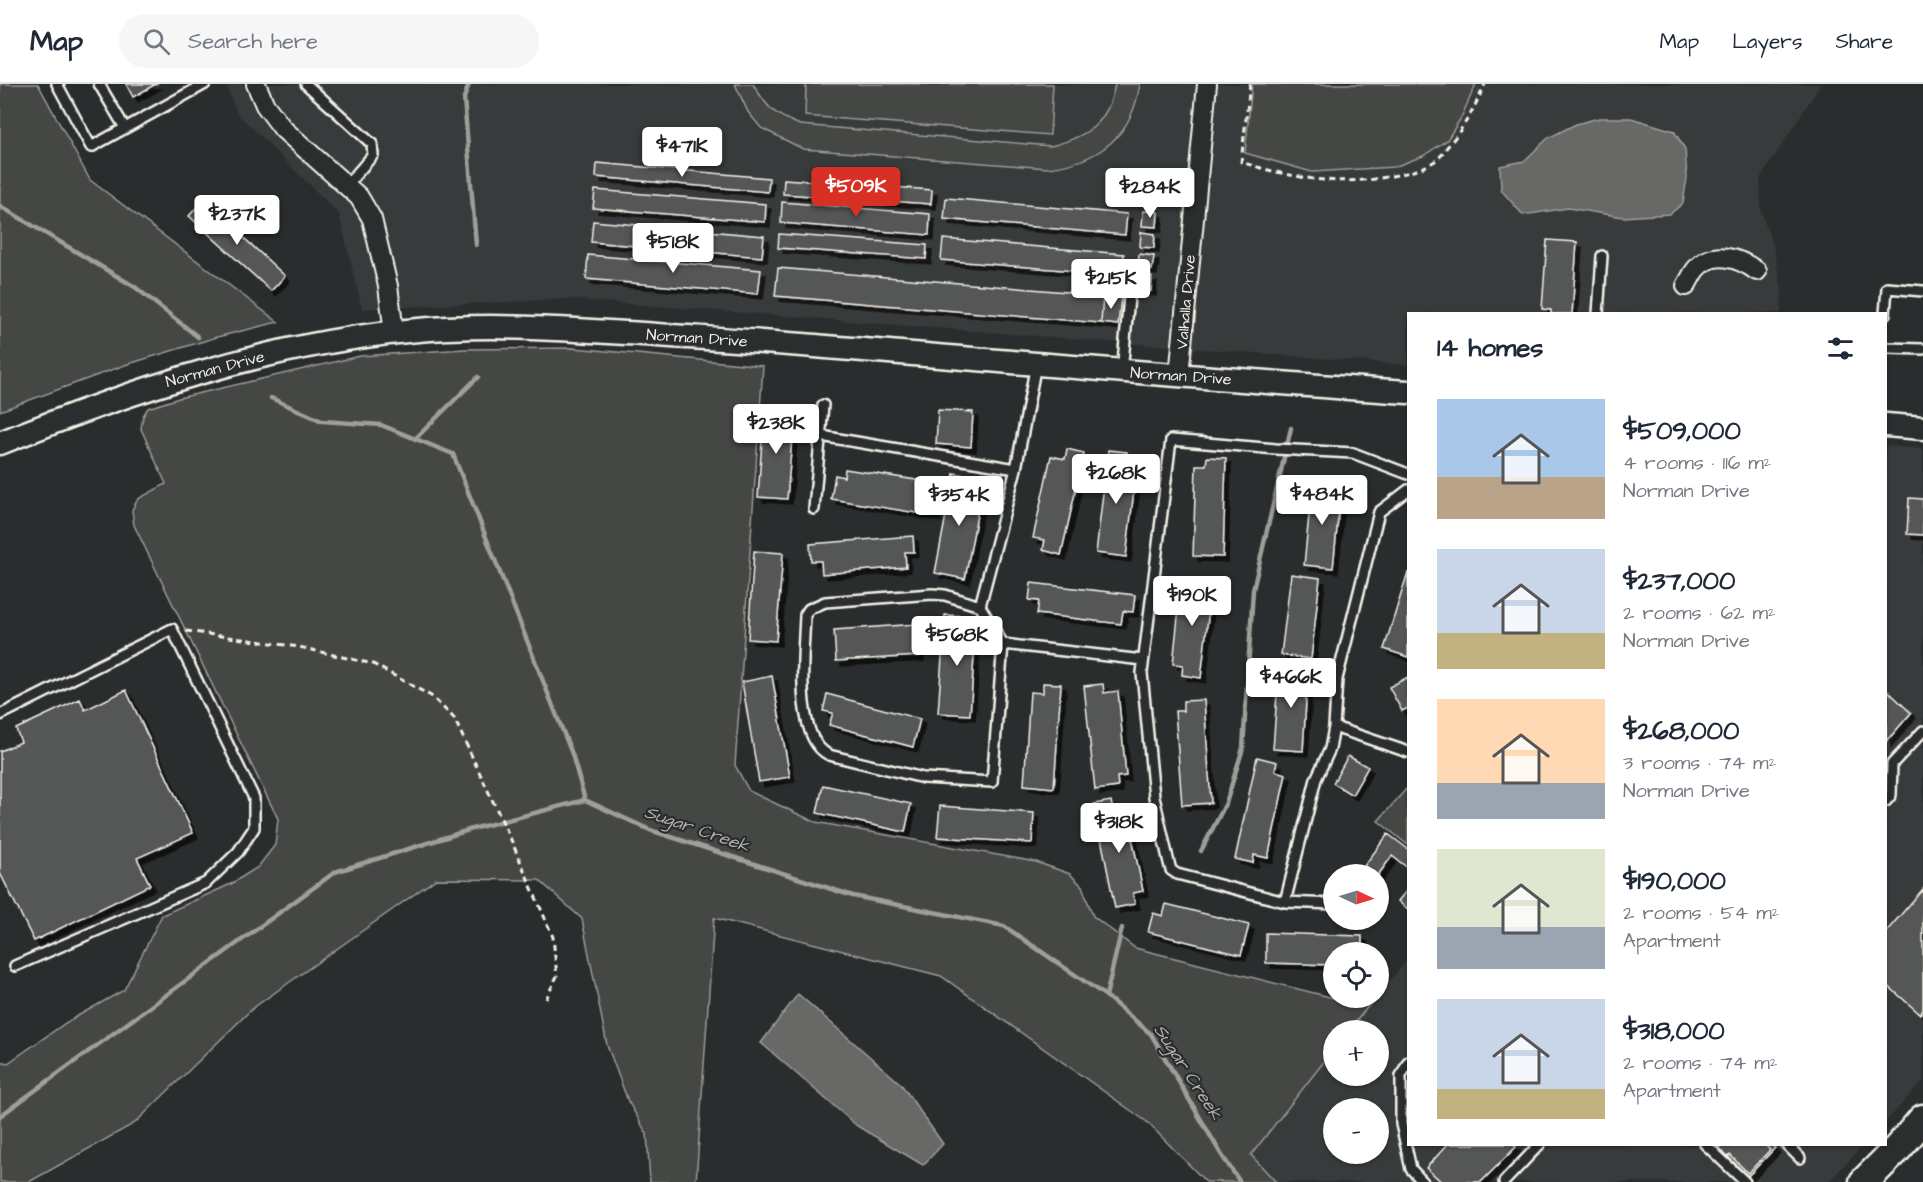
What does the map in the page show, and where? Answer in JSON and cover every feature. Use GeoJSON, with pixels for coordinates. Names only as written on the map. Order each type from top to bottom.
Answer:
{"type":"FeatureCollection","features":[{"type":"Feature","properties":{"kind":"main road"},"geometry":{"type":"LineString","coordinates":[[1864,1182],[1923,1119]]}},
{"type":"Feature","properties":{"kind":"street"},"geometry":{"type":"LineString","coordinates":[[256,84],[265,105],[283,129],[359,197],[372,219],[388,286],[394,333]]}},
{"type":"Feature","properties":{"kind":"street","name":"Valhalla Drive"},"geometry":{"type":"LineString","coordinates":[[1179,376],[1207,84]]}},
{"type":"Feature","properties":{"kind":"street"},"geometry":{"type":"LineString","coordinates":[[1686,286],[1696,269],[1704,262],[1717,257],[1739,260],[1757,271]]}},
{"type":"Feature","properties":{"kind":"street","name":"Norman Drive"},"geometry":{"type":"LineString","coordinates":[[0,443],[118,398],[224,365],[289,349],[349,338],[477,327],[550,327],[769,342],[1122,372],[1407,392]]}},
{"type":"Feature","properties":{"kind":"street"},"geometry":{"type":"LineString","coordinates":[[1887,425],[1923,428]]}},
{"type":"Feature","properties":{"kind":"lane"},"geometry":{"type":"LineString","coordinates":[[57,84],[91,147],[205,84]]}},
{"type":"Feature","properties":{"kind":"lane"},"geometry":{"type":"LineString","coordinates":[[99,84],[125,128]]}},
{"type":"Feature","properties":{"kind":"lane"},"geometry":{"type":"LineString","coordinates":[[306,84],[372,144],[373,155],[346,186]]}},
{"type":"Feature","properties":{"kind":"lane"},"geometry":{"type":"LineString","coordinates":[[1598,312],[1602,256]]}},
{"type":"Feature","properties":{"kind":"lane"},"geometry":{"type":"LineString","coordinates":[[1885,312],[1887,288],[1923,291]]}},
{"type":"Feature","properties":{"kind":"lane"},"geometry":{"type":"LineString","coordinates":[[1122,372],[1129,297]]}},
{"type":"Feature","properties":{"kind":"lane"},"geometry":{"type":"LineString","coordinates":[[1887,348],[1923,349]]}},
{"type":"Feature","properties":{"kind":"lane"},"geometry":{"type":"LineString","coordinates":[[980,606],[1016,469],[1036,364]]}},
{"type":"Feature","properties":{"kind":"lane"},"geometry":{"type":"LineString","coordinates":[[814,509],[823,405]]}},
{"type":"Feature","properties":{"kind":"lane"},"geometry":{"type":"LineString","coordinates":[[1923,421],[1923,428]]}},
{"type":"Feature","properties":{"kind":"lane"},"geometry":{"type":"LineString","coordinates":[[820,436],[1016,469]]}},
{"type":"Feature","properties":{"kind":"lane"},"geometry":{"type":"LineString","coordinates":[[1323,904],[1286,902],[1177,874],[1172,870],[1154,797],[1142,674],[1171,440],[1276,450],[1353,453],[1407,474]]}},
{"type":"Feature","properties":{"kind":"lane"},"geometry":{"type":"LineString","coordinates":[[1286,902],[1316,779],[1330,749],[1337,679],[1379,512],[1407,491]]}},
{"type":"Feature","properties":{"kind":"lane"},"geometry":{"type":"LineString","coordinates":[[932,594],[945,595],[980,606],[1003,644],[992,782],[924,778],[829,755],[817,747],[813,740],[802,696],[806,615],[809,609],[825,602],[932,594]]}},
{"type":"Feature","properties":{"kind":"lane"},"geometry":{"type":"LineString","coordinates":[[0,714],[172,629],[254,798],[254,828],[238,852],[206,883],[15,966]]}},
{"type":"Feature","properties":{"kind":"lane"},"geometry":{"type":"LineString","coordinates":[[1003,644],[1143,660]]}},
{"type":"Feature","properties":{"kind":"lane"},"geometry":{"type":"LineString","coordinates":[[1334,727],[1407,752]]}},
{"type":"Feature","properties":{"kind":"lane"},"geometry":{"type":"LineString","coordinates":[[1887,800],[1891,795],[1892,764],[1923,731]]}},
{"type":"Feature","properties":{"kind":"lane"},"geometry":{"type":"LineString","coordinates":[[1407,1064],[1401,1076],[1401,1124],[1411,1169],[1423,1182]]}},
{"type":"Feature","properties":{"kind":"lane"},"geometry":{"type":"LineString","coordinates":[[1504,1182],[1538,1146]]}},
{"type":"Feature","properties":{"kind":"lane"},"geometry":{"type":"LineString","coordinates":[[1707,1146],[1745,1182]]}},
{"type":"Feature","properties":{"kind":"lane"},"geometry":{"type":"LineString","coordinates":[[1788,1146],[1800,1158]]}},
{"type":"Feature","properties":{"kind":"path"},"geometry":{"type":"LineString","coordinates":[[1250,84],[1241,162],[1302,178],[1329,181],[1382,178],[1414,172],[1437,160],[1464,125],[1485,84]]}},
{"type":"Feature","properties":{"kind":"path"},"geometry":{"type":"LineString","coordinates":[[172,629],[298,647],[373,664],[431,696],[454,718],[553,937],[557,976],[546,999]]}},
{"type":"Feature","properties":{"kind":"shaded area"},"geometry":{"type":"Polygon","coordinates":[[[0,84],[38,84],[90,180],[278,322],[217,337],[125,365],[0,411],[0,84]]]}},
{"type":"Feature","properties":{"kind":"shaded area"},"geometry":{"type":"Polygon","coordinates":[[[226,84],[1821,84],[1760,179],[1761,211],[1773,246],[1782,289],[1781,312],[1407,312],[1407,365],[566,299],[362,309],[339,214],[237,113],[226,84]]]}},
{"type":"Feature","properties":{"kind":"shaded area"},"geometry":{"type":"Polygon","coordinates":[[[735,84],[753,84],[772,110],[800,125],[1051,146],[1076,138],[1094,126],[1107,109],[1115,84],[1140,84],[1136,103],[1129,119],[1110,144],[1083,160],[1048,168],[803,149],[761,128],[748,112],[735,84]]]}},
{"type":"Feature","properties":{"kind":"shaded area"},"geometry":{"type":"Polygon","coordinates":[[[806,84],[1053,84],[1050,135],[805,116],[806,84]]]}},
{"type":"Feature","properties":{"kind":"shaded area"},"geometry":{"type":"Polygon","coordinates":[[[1252,84],[1476,84],[1461,118],[1447,140],[1423,156],[1394,167],[1312,172],[1245,153],[1252,84]]]}},
{"type":"Feature","properties":{"kind":"shaded area"},"geometry":{"type":"Polygon","coordinates":[[[1599,118],[1631,118],[1674,131],[1685,149],[1687,178],[1683,203],[1670,214],[1623,217],[1568,208],[1523,215],[1501,190],[1500,166],[1524,161],[1548,138],[1576,124],[1599,118]]]}},
{"type":"Feature","properties":{"kind":"shaded area"},"geometry":{"type":"Polygon","coordinates":[[[574,348],[763,366],[735,765],[749,791],[815,822],[1036,862],[1070,874],[1082,886],[1093,916],[1135,948],[1323,995],[1323,1008],[1367,1008],[1357,1020],[1323,1020],[1323,1063],[1251,1155],[1276,1182],[1206,1182],[1147,1122],[941,976],[714,918],[696,1182],[650,1182],[647,1134],[628,1101],[607,1045],[582,919],[539,880],[436,879],[253,1008],[135,1123],[29,1182],[0,1182],[0,1061],[8,1063],[67,1022],[124,990],[162,915],[231,884],[258,867],[275,845],[278,819],[134,525],[132,510],[138,499],[166,484],[141,429],[143,416],[148,408],[179,398],[360,356],[465,349],[574,348]]]}},
{"type":"Feature","properties":{"kind":"shaded area"},"geometry":{"type":"Polygon","coordinates":[[[1887,446],[1923,449],[1923,1081],[1887,1120],[1887,446]]]}},
{"type":"Feature","properties":{"kind":"shaded area"},"geometry":{"type":"Polygon","coordinates":[[[1407,788],[1407,844],[1378,821],[1407,788]]]}},
{"type":"Feature","properties":{"kind":"shaded area"},"geometry":{"type":"Polygon","coordinates":[[[1407,960],[1407,1146],[1863,1146],[1828,1182],[1276,1182],[1251,1155],[1323,1063],[1323,1086],[1389,1086],[1389,1020],[1357,1020],[1367,1008],[1389,1008],[1389,981],[1407,960]]]}},
{"type":"Feature","properties":{"kind":"shaded area"},"geometry":{"type":"Polygon","coordinates":[[[798,994],[901,1084],[943,1144],[923,1165],[857,1126],[761,1043],[798,994]]]}},
{"type":"Feature","properties":{"kind":"building"},"geometry":{"type":"Polygon","coordinates":[[[126,84],[156,84],[133,97],[126,84]]]}},
{"type":"Feature","properties":{"kind":"building"},"geometry":{"type":"Polygon","coordinates":[[[597,163],[769,178],[768,192],[596,177],[597,163]]]}},
{"type":"Feature","properties":{"kind":"building"},"geometry":{"type":"Polygon","coordinates":[[[784,179],[932,190],[931,204],[783,194],[784,179]]]}},
{"type":"Feature","properties":{"kind":"building"},"geometry":{"type":"Polygon","coordinates":[[[595,190],[766,204],[765,222],[593,208],[595,190]]]}},
{"type":"Feature","properties":{"kind":"building"},"geometry":{"type":"Polygon","coordinates":[[[946,198],[1127,214],[1125,235],[944,219],[946,198]]]}},
{"type":"Feature","properties":{"kind":"building"},"geometry":{"type":"Polygon","coordinates":[[[203,200],[285,276],[271,291],[189,216],[203,200]]]}},
{"type":"Feature","properties":{"kind":"building"},"geometry":{"type":"Polygon","coordinates":[[[782,202],[930,214],[929,235],[781,223],[782,202]]]}},
{"type":"Feature","properties":{"kind":"building"},"geometry":{"type":"Polygon","coordinates":[[[1143,211],[1158,212],[1157,227],[1142,226],[1143,211]]]}},
{"type":"Feature","properties":{"kind":"building"},"geometry":{"type":"Polygon","coordinates":[[[593,221],[764,236],[762,257],[591,242],[593,221]]]}},
{"type":"Feature","properties":{"kind":"building"},"geometry":{"type":"Polygon","coordinates":[[[1141,232],[1155,234],[1154,248],[1140,247],[1141,232]]]}},
{"type":"Feature","properties":{"kind":"building"},"geometry":{"type":"Polygon","coordinates":[[[779,234],[927,245],[926,259],[778,248],[779,234]]]}},
{"type":"Feature","properties":{"kind":"building"},"geometry":{"type":"Polygon","coordinates":[[[943,239],[1124,254],[1123,275],[941,260],[943,239]]]}},
{"type":"Feature","properties":{"kind":"building"},"geometry":{"type":"Polygon","coordinates":[[[1547,240],[1577,242],[1572,312],[1551,312],[1551,310],[1542,309],[1547,240]]]}},
{"type":"Feature","properties":{"kind":"building"},"geometry":{"type":"Polygon","coordinates":[[[1139,254],[1154,256],[1152,270],[1138,269],[1139,254]]]}},
{"type":"Feature","properties":{"kind":"building"},"geometry":{"type":"Polygon","coordinates":[[[588,255],[761,270],[758,294],[586,279],[588,255]]]}},
{"type":"Feature","properties":{"kind":"building"},"geometry":{"type":"Polygon","coordinates":[[[778,268],[1103,295],[1101,323],[775,296],[778,268]]]}},
{"type":"Feature","properties":{"kind":"building"},"geometry":{"type":"Polygon","coordinates":[[[1138,276],[1152,277],[1151,291],[1137,290],[1138,276]]]}},
{"type":"Feature","properties":{"kind":"building"},"geometry":{"type":"Polygon","coordinates":[[[1103,295],[1121,297],[1118,325],[1101,323],[1103,295]]]}},
{"type":"Feature","properties":{"kind":"building"},"geometry":{"type":"Polygon","coordinates":[[[938,410],[973,412],[971,447],[936,444],[938,410]]]}},
{"type":"Feature","properties":{"kind":"building"},"geometry":{"type":"Polygon","coordinates":[[[764,411],[794,413],[787,499],[758,497],[764,411]]]}},
{"type":"Feature","properties":{"kind":"building"},"geometry":{"type":"Polygon","coordinates":[[[1067,449],[1084,453],[1061,555],[1043,550],[1045,540],[1033,538],[1051,456],[1065,459],[1067,449]]]}},
{"type":"Feature","properties":{"kind":"building"},"geometry":{"type":"Polygon","coordinates":[[[1108,450],[1127,452],[1126,463],[1137,465],[1126,557],[1096,553],[1108,450]]]}},
{"type":"Feature","properties":{"kind":"building"},"geometry":{"type":"Polygon","coordinates":[[[1207,457],[1226,458],[1223,557],[1193,556],[1196,465],[1206,465],[1207,457]]]}},
{"type":"Feature","properties":{"kind":"building"},"geometry":{"type":"Polygon","coordinates":[[[845,469],[929,482],[927,497],[937,498],[935,516],[831,499],[835,475],[844,477],[845,469]]]}},
{"type":"Feature","properties":{"kind":"building"},"geometry":{"type":"Polygon","coordinates":[[[954,473],[974,477],[972,486],[982,488],[965,579],[935,573],[954,473]]]}},
{"type":"Feature","properties":{"kind":"building"},"geometry":{"type":"Polygon","coordinates":[[[1312,485],[1341,488],[1333,568],[1304,565],[1312,485]]]}},
{"type":"Feature","properties":{"kind":"building"},"geometry":{"type":"Polygon","coordinates":[[[1909,498],[1923,499],[1923,535],[1907,534],[1909,498]]]}},
{"type":"Feature","properties":{"kind":"building"},"geometry":{"type":"Polygon","coordinates":[[[913,536],[914,552],[905,552],[906,567],[822,574],[821,561],[811,561],[810,544],[913,536]]]}},
{"type":"Feature","properties":{"kind":"building"},"geometry":{"type":"Polygon","coordinates":[[[754,551],[783,553],[776,641],[748,639],[754,551]]]}},
{"type":"Feature","properties":{"kind":"building"},"geometry":{"type":"Polygon","coordinates":[[[1291,574],[1320,578],[1311,659],[1281,655],[1291,574]]]}},
{"type":"Feature","properties":{"kind":"building"},"geometry":{"type":"Polygon","coordinates":[[[1407,575],[1407,657],[1384,649],[1407,575]]]}},
{"type":"Feature","properties":{"kind":"building"},"geometry":{"type":"Polygon","coordinates":[[[1182,579],[1212,583],[1201,678],[1182,675],[1183,665],[1173,664],[1182,579]]]}},
{"type":"Feature","properties":{"kind":"building"},"geometry":{"type":"Polygon","coordinates":[[[1031,583],[1135,595],[1133,612],[1123,611],[1121,624],[1037,614],[1039,601],[1029,600],[1031,583]]]}},
{"type":"Feature","properties":{"kind":"building"},"geometry":{"type":"Polygon","coordinates":[[[945,615],[964,616],[963,626],[976,627],[970,715],[938,713],[945,615]]]}},
{"type":"Feature","properties":{"kind":"building"},"geometry":{"type":"Polygon","coordinates":[[[917,624],[919,656],[836,661],[834,630],[917,624]]]}},
{"type":"Feature","properties":{"kind":"building"},"geometry":{"type":"Polygon","coordinates":[[[1279,666],[1308,668],[1303,751],[1273,749],[1279,666]]]}},
{"type":"Feature","properties":{"kind":"building"},"geometry":{"type":"Polygon","coordinates":[[[772,676],[790,777],[759,782],[742,682],[772,676]]]}},
{"type":"Feature","properties":{"kind":"building"},"geometry":{"type":"Polygon","coordinates":[[[1407,678],[1407,708],[1402,711],[1389,687],[1407,678]]]}},
{"type":"Feature","properties":{"kind":"building"},"geometry":{"type":"Polygon","coordinates":[[[1043,683],[1061,684],[1054,788],[1024,785],[1030,692],[1043,693],[1043,683]]]}},
{"type":"Feature","properties":{"kind":"building"},"geometry":{"type":"Polygon","coordinates":[[[1103,684],[1104,693],[1118,691],[1126,776],[1117,777],[1118,787],[1095,790],[1084,686],[1103,684]]]}},
{"type":"Feature","properties":{"kind":"building"},"geometry":{"type":"Polygon","coordinates":[[[126,690],[193,833],[137,858],[150,885],[34,941],[0,873],[0,751],[21,742],[16,729],[80,699],[85,710],[126,690]]]}},
{"type":"Feature","properties":{"kind":"building"},"geometry":{"type":"Polygon","coordinates":[[[1887,690],[1911,713],[1887,741],[1887,690]]]}},
{"type":"Feature","properties":{"kind":"building"},"geometry":{"type":"Polygon","coordinates":[[[827,694],[920,719],[913,747],[829,725],[833,713],[823,711],[827,694]]]}},
{"type":"Feature","properties":{"kind":"building"},"geometry":{"type":"Polygon","coordinates":[[[1204,700],[1211,803],[1182,805],[1175,711],[1183,711],[1183,701],[1204,700]]]}},
{"type":"Feature","properties":{"kind":"building"},"geometry":{"type":"Polygon","coordinates":[[[1348,756],[1368,767],[1352,795],[1333,783],[1348,756]]]}},
{"type":"Feature","properties":{"kind":"building"},"geometry":{"type":"Polygon","coordinates":[[[1257,757],[1277,762],[1275,771],[1286,774],[1268,858],[1254,855],[1253,863],[1235,859],[1257,757]]]}},
{"type":"Feature","properties":{"kind":"building"},"geometry":{"type":"Polygon","coordinates":[[[823,785],[911,804],[905,832],[817,813],[823,785]]]}},
{"type":"Feature","properties":{"kind":"building"},"geometry":{"type":"Polygon","coordinates":[[[1111,801],[1113,811],[1126,808],[1143,891],[1133,893],[1135,904],[1115,908],[1094,804],[1111,801]]]}},
{"type":"Feature","properties":{"kind":"building"},"geometry":{"type":"Polygon","coordinates":[[[940,806],[1034,813],[1032,843],[937,837],[940,806]]]}},
{"type":"Feature","properties":{"kind":"building"},"geometry":{"type":"Polygon","coordinates":[[[1388,834],[1407,848],[1407,867],[1392,856],[1386,864],[1366,864],[1388,834]]]}},
{"type":"Feature","properties":{"kind":"building"},"geometry":{"type":"Polygon","coordinates":[[[1923,889],[1923,1010],[1920,1014],[1887,985],[1887,931],[1923,889]]]}},
{"type":"Feature","properties":{"kind":"building"},"geometry":{"type":"Polygon","coordinates":[[[1407,890],[1407,909],[1398,901],[1407,890]]]}},
{"type":"Feature","properties":{"kind":"building"},"geometry":{"type":"Polygon","coordinates":[[[1166,904],[1249,925],[1241,955],[1148,932],[1153,913],[1163,916],[1166,904]]]}},
{"type":"Feature","properties":{"kind":"building"},"geometry":{"type":"Polygon","coordinates":[[[1266,933],[1362,936],[1362,942],[1323,942],[1323,965],[1266,963],[1266,933]]]}},
{"type":"Feature","properties":{"kind":"building"},"geometry":{"type":"Polygon","coordinates":[[[1446,1146],[1516,1147],[1481,1182],[1442,1182],[1426,1168],[1446,1146]]]}},
{"type":"Feature","properties":{"kind":"building"},"geometry":{"type":"Polygon","coordinates":[[[1718,1146],[1766,1146],[1770,1150],[1748,1173],[1730,1155],[1726,1159],[1722,1155],[1724,1153],[1718,1146]]]}},
{"type":"Feature","properties":{"kind":"building"},"geometry":{"type":"Polygon","coordinates":[[[1766,1146],[1775,1148],[1748,1176],[1728,1157],[1730,1155],[1748,1173],[1770,1150],[1766,1146]]]}},
{"type":"Feature","properties":{"kind":"waterway"},"geometry":{"type":"LineString","coordinates":[[469,84],[464,98],[476,245]]}},
{"type":"Feature","properties":{"kind":"waterway"},"geometry":{"type":"LineString","coordinates":[[0,206],[135,287],[198,337]]}},
{"type":"Feature","properties":{"kind":"waterway"},"geometry":{"type":"LineString","coordinates":[[415,439],[478,377]]}},
{"type":"Feature","properties":{"kind":"waterway","name":"Sugar Creek"},"geometry":{"type":"LineString","coordinates":[[271,398],[322,421],[381,425],[453,454],[572,754],[585,800],[650,830],[853,896],[1004,926],[1106,996],[1151,1034],[1221,1154],[1240,1182]]}},
{"type":"Feature","properties":{"kind":"waterway"},"geometry":{"type":"LineString","coordinates":[[1201,851],[1226,803],[1243,748],[1253,590],[1291,428]]}},
{"type":"Feature","properties":{"kind":"waterway"},"geometry":{"type":"LineString","coordinates":[[0,1116],[335,872],[472,829],[585,800]]}},
{"type":"Feature","properties":{"kind":"waterway"},"geometry":{"type":"LineString","coordinates":[[1106,996],[1122,928]]}}]}
